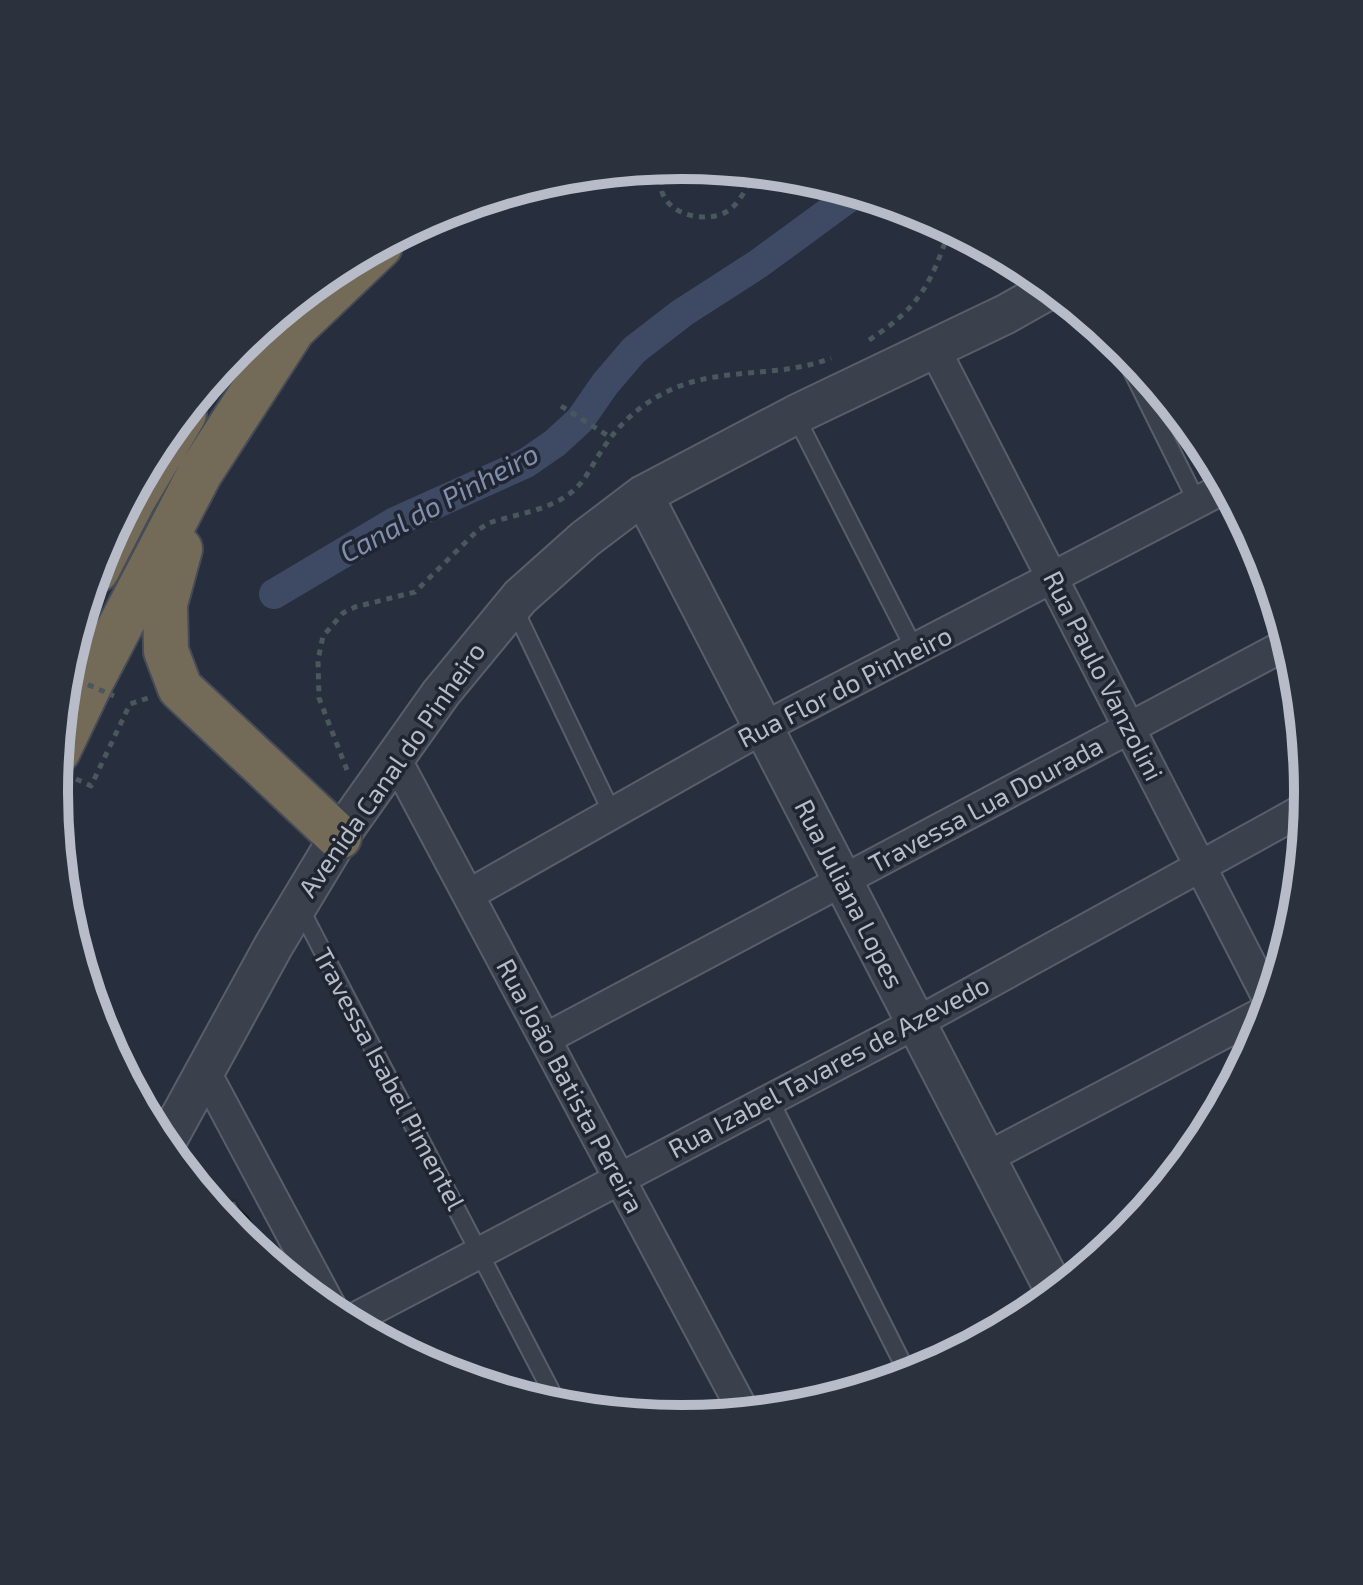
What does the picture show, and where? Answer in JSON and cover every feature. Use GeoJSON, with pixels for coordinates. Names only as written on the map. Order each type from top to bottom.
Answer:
{"type":"FeatureCollection","features":[{"type":"Feature","properties":{"kind":"highway"},"geometry":{"type":"LineString","coordinates":[[72,722],[200,473],[293,329],[345,280]]}},
{"type":"Feature","properties":{"kind":"highway"},"geometry":{"type":"LineString","coordinates":[[200,473],[165,604],[166,651],[180,688],[339,837]]}},
{"type":"Feature","properties":{"kind":"street","name":"Avenida Canal do Pinheiro"},"geometry":{"type":"LineString","coordinates":[[171,1133],[339,837],[464,663],[513,606],[585,539],[643,495],[795,415],[935,350],[1039,294]]}},
{"type":"Feature","properties":{"kind":"street","name":"Rua Paulo Vanzolini"},"geometry":{"type":"LineString","coordinates":[[935,350],[1263,988]]}},
{"type":"Feature","properties":{"kind":"street","name":"Rua Flor do Pinheiro"},"geometry":{"type":"LineString","coordinates":[[468,895],[763,728],[1216,492]]}},
{"type":"Feature","properties":{"kind":"street","name":"Rua Juliana Lopes"},"geometry":{"type":"LineString","coordinates":[[643,495],[1050,1282]]}},
{"type":"Feature","properties":{"kind":"street","name":"Travessa Lua Dourada"},"geometry":{"type":"LineString","coordinates":[[545,1039],[1277,649]]}},
{"type":"Feature","properties":{"kind":"street","name":"Rua João Batista Pereira"},"geometry":{"type":"LineString","coordinates":[[395,758],[739,1403]]}},
{"type":"Feature","properties":{"kind":"street","name":"Rua Izabel Tavares de Azevedo"},"geometry":{"type":"LineString","coordinates":[[361,1315],[916,1023],[1294,814]]}},
{"type":"Feature","properties":{"kind":"street"},"geometry":{"type":"LineString","coordinates":[[986,1158],[1251,1019]]}},
{"type":"Feature","properties":{"kind":"street"},"geometry":{"type":"LineString","coordinates":[[205,1072],[321,1288]]}},
{"type":"Feature","properties":{"kind":"lane"},"geometry":{"type":"LineString","coordinates":[[1146,391],[1197,502]]}},
{"type":"Feature","properties":{"kind":"lane"},"geometry":{"type":"LineString","coordinates":[[795,415],[915,650]]}},
{"type":"Feature","properties":{"kind":"lane"},"geometry":{"type":"LineString","coordinates":[[513,606],[612,813]]}},
{"type":"Feature","properties":{"kind":"lane","name":"Travessa Isabel Pimentel"},"geometry":{"type":"LineString","coordinates":[[298,905],[552,1392]]}},
{"type":"Feature","properties":{"kind":"lane"},"geometry":{"type":"LineString","coordinates":[[770,1100],[903,1364]]}},
{"type":"Feature","properties":{"kind":"path"},"geometry":{"type":"LineString","coordinates":[[662,179],[662,192],[675,210],[692,216],[713,217],[727,212],[749,183]]}},
{"type":"Feature","properties":{"kind":"path"},"geometry":{"type":"LineString","coordinates":[[561,406],[610,437]]}},
{"type":"Feature","properties":{"kind":"path"},"geometry":{"type":"LineString","coordinates":[[79,681],[114,696]]}},
{"type":"Feature","properties":{"kind":"building"},"geometry":{"type":"Polygon","coordinates":[[[235,1200],[250,1228],[248,1226],[227,1204],[235,1200]]]}},
{"type":"Feature","properties":{"kind":"waterway","name":"Canal do Pinheiro"},"geometry":{"type":"LineString","coordinates":[[274,594],[395,522],[526,463],[555,443],[580,420],[634,350],[682,313],[758,264],[844,201]]}}]}
